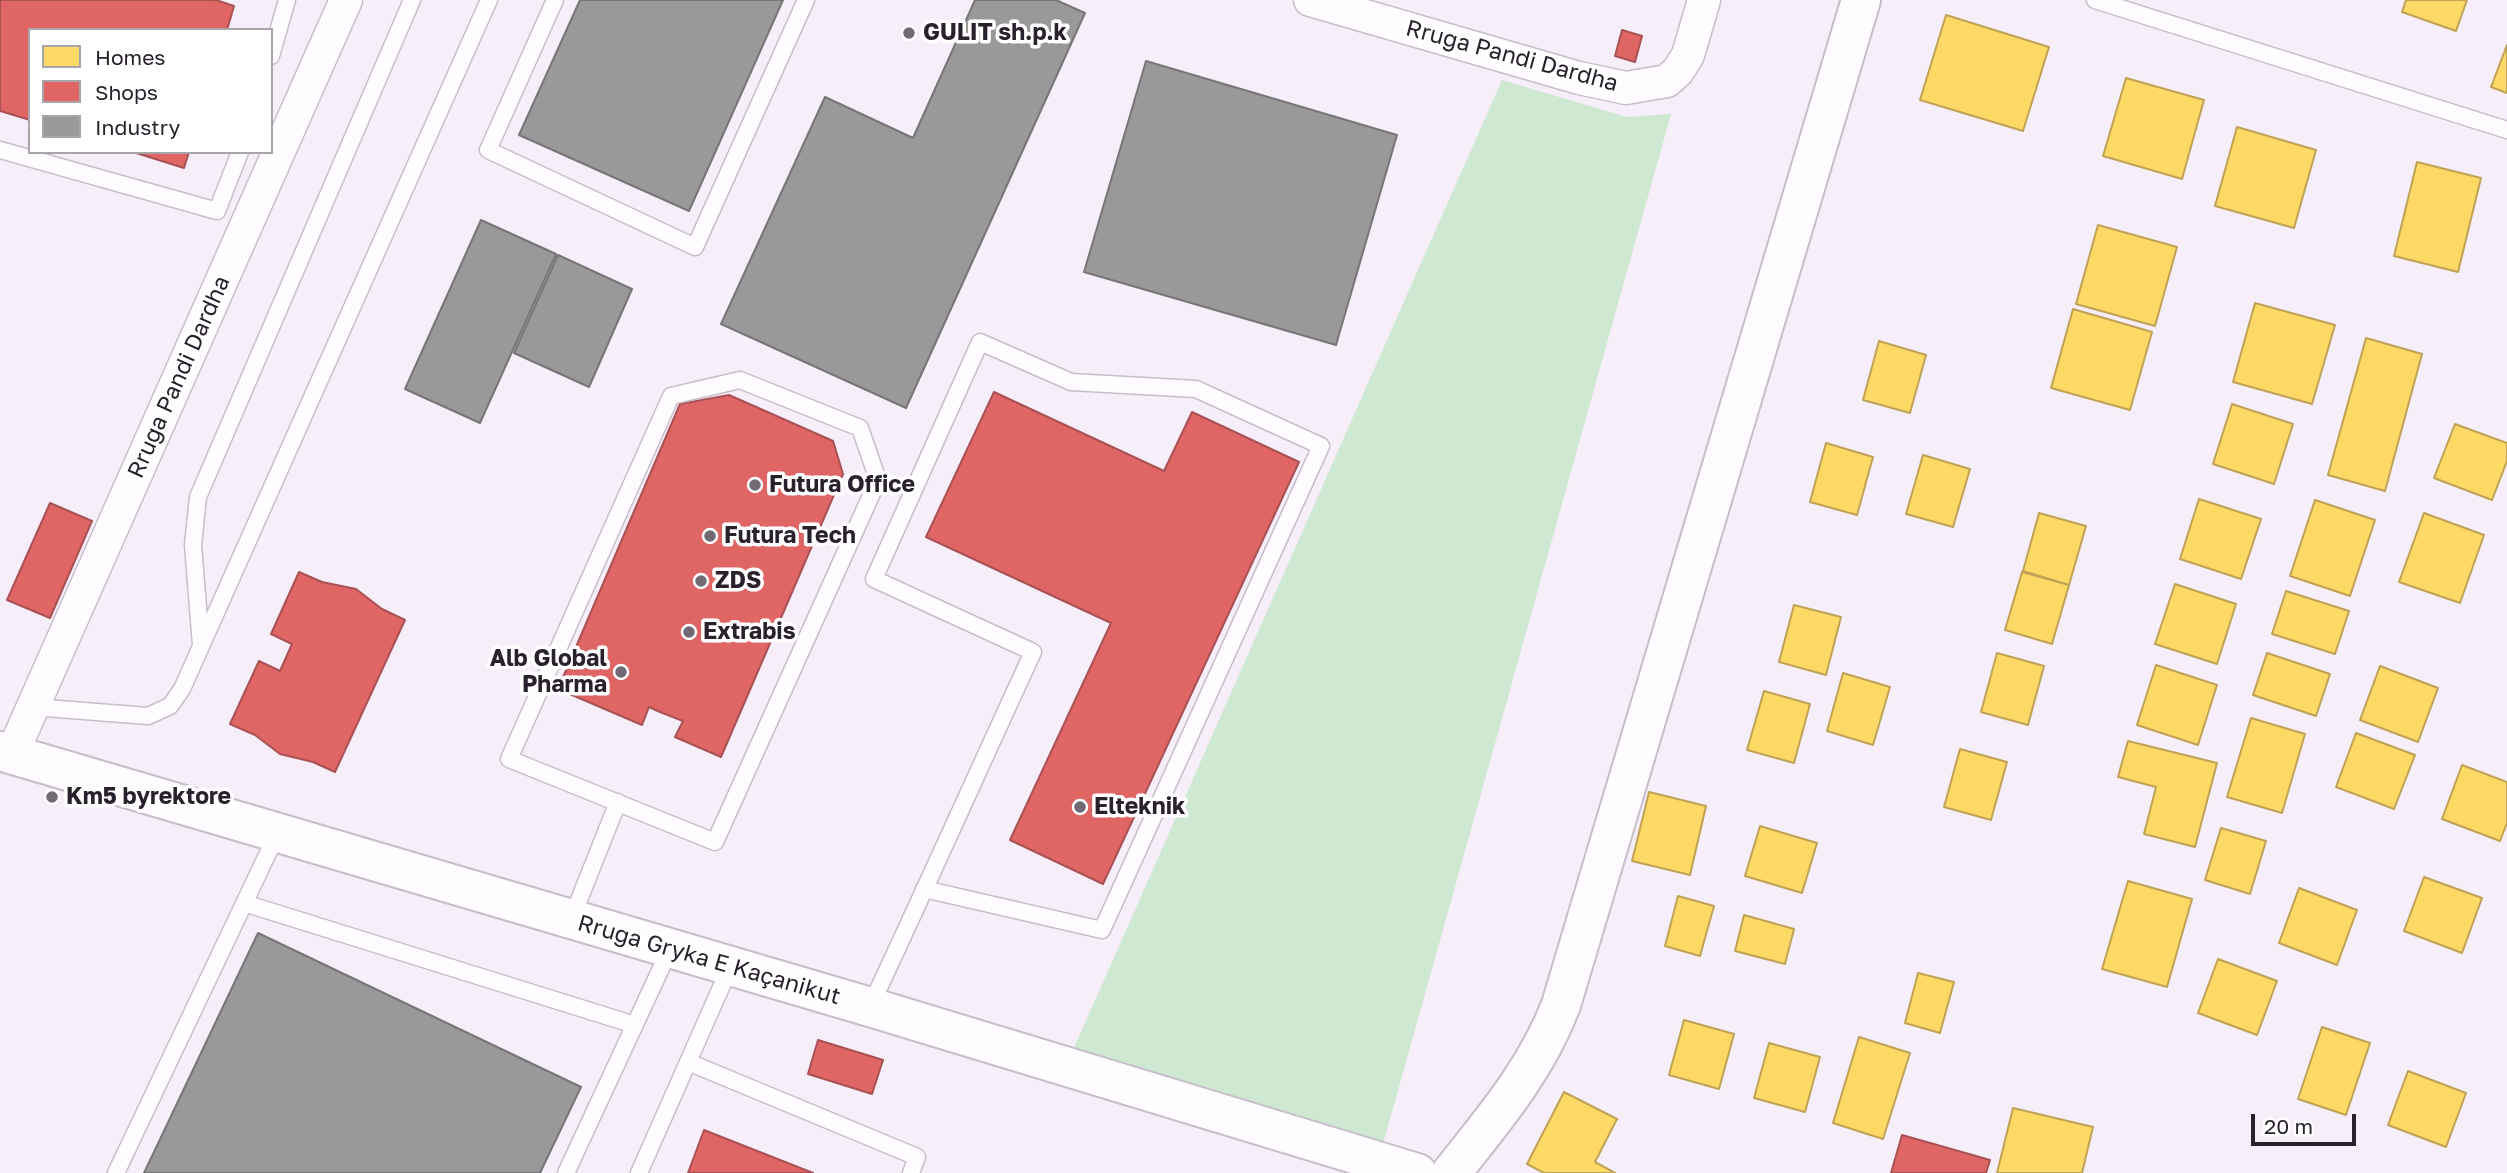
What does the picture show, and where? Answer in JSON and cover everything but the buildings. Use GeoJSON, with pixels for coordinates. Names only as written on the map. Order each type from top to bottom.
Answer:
{"type":"FeatureCollection","features":[{"type":"Feature","properties":{"kind":"street","name":"Rruga Pandi Dardha"},"geometry":{"type":"LineString","coordinates":[[6,752],[33,707],[346,0]]}},
{"type":"Feature","properties":{"kind":"street","name":"Rruga Pandi Dardha"},"geometry":{"type":"LineString","coordinates":[[1310,0],[1579,78],[1626,88],[1667,81],[1678,71],[1688,55],[1704,0]]}},
{"type":"Feature","properties":{"kind":"street"},"geometry":{"type":"LineString","coordinates":[[1451,1173],[1530,1071],[1546,1042],[1561,1005],[1861,0]]}},
{"type":"Feature","properties":{"kind":"street","name":"Rruga Gryka E Kaçanikut"},"geometry":{"type":"LineString","coordinates":[[6,752],[870,1007],[1376,1167],[1417,1173]]}},
{"type":"Feature","properties":{"kind":"lane"},"geometry":{"type":"LineString","coordinates":[[273,50],[287,0]]}},
{"type":"Feature","properties":{"kind":"lane"},"geometry":{"type":"LineString","coordinates":[[201,648],[193,545],[198,496],[412,0]]}},
{"type":"Feature","properties":{"kind":"lane"},"geometry":{"type":"LineString","coordinates":[[33,707],[148,716],[170,706],[182,690],[489,0]]}},
{"type":"Feature","properties":{"kind":"lane"},"geometry":{"type":"LineString","coordinates":[[555,0],[488,150],[695,247],[806,0]]}},
{"type":"Feature","properties":{"kind":"lane"},"geometry":{"type":"LineString","coordinates":[[2095,0],[2507,130]]}},
{"type":"Feature","properties":{"kind":"lane"},"geometry":{"type":"LineString","coordinates":[[0,150],[217,211],[239,154]]}},
{"type":"Feature","properties":{"kind":"lane"},"geometry":{"type":"LineString","coordinates":[[870,1007],[1032,652],[874,579],[981,342],[1071,382],[1196,389],[1321,446],[1102,930],[924,889]]}},
{"type":"Feature","properties":{"kind":"lane"},"geometry":{"type":"LineString","coordinates":[[740,380],[860,429],[878,480],[715,842],[618,803],[509,759],[671,396],[740,380]]}},
{"type":"Feature","properties":{"kind":"lane"},"geometry":{"type":"LineString","coordinates":[[570,920],[618,803]]}},
{"type":"Feature","properties":{"kind":"lane"},"geometry":{"type":"LineString","coordinates":[[116,1173],[278,831]]}},
{"type":"Feature","properties":{"kind":"lane"},"geometry":{"type":"LineString","coordinates":[[244,903],[635,1025]]}},
{"type":"Feature","properties":{"kind":"lane"},"geometry":{"type":"LineString","coordinates":[[566,1173],[670,949]]}},
{"type":"Feature","properties":{"kind":"lane"},"geometry":{"type":"LineString","coordinates":[[639,1173],[730,967]]}},
{"type":"Feature","properties":{"kind":"lane"},"geometry":{"type":"LineString","coordinates":[[688,1062],[918,1157],[911,1173]]}},
{"type":"Feature","properties":{"kind":"green space"},"geometry":{"type":"Polygon","coordinates":[[[1502,80],[1627,117],[1671,114],[1378,1162],[1066,1066],[1502,80]]]}},
{"type":"Feature","properties":{"kind":"place","name":"GULIT sh.p.k"},"geometry":{"type":"Point","coordinates":[909,33]}},
{"type":"Feature","properties":{"kind":"place","name":"Futura Office"},"geometry":{"type":"Point","coordinates":[755,485]}},
{"type":"Feature","properties":{"kind":"place","name":"Futura Tech"},"geometry":{"type":"Point","coordinates":[710,536]}},
{"type":"Feature","properties":{"kind":"place","name":"ZDS"},"geometry":{"type":"Point","coordinates":[701,581]}},
{"type":"Feature","properties":{"kind":"place","name":"Extrabis"},"geometry":{"type":"Point","coordinates":[689,632]}},
{"type":"Feature","properties":{"kind":"place","name":"Alb Global Pharma"},"geometry":{"type":"Point","coordinates":[621,672]}},
{"type":"Feature","properties":{"kind":"place","name":"Km5 byrektore"},"geometry":{"type":"Point","coordinates":[52,797]}},
{"type":"Feature","properties":{"kind":"place","name":"Elteknik"},"geometry":{"type":"Point","coordinates":[1080,807]}}]}
